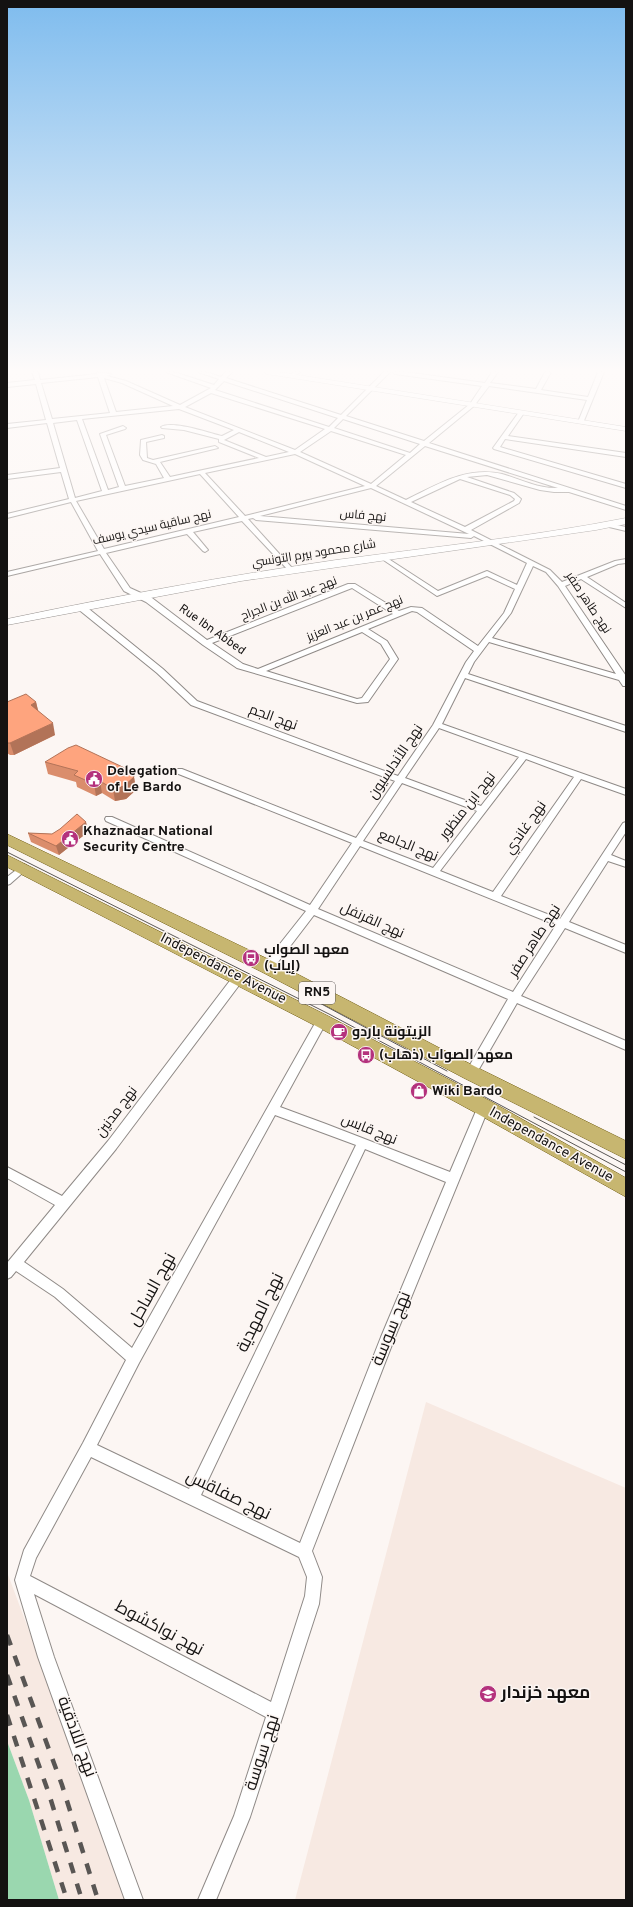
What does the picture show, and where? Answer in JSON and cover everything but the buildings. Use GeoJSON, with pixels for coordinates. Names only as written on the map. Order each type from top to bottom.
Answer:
{"type":"FeatureCollection","features":[{"type":"Feature","properties":{"kind":"main road","name":"شارع محمود بيرم التونسي"},"geometry":{"type":"LineString","coordinates":[[7,622],[140,596],[291,570],[492,542],[626,521]]}},
{"type":"Feature","properties":{"kind":"main road","name":"Independance Avenue"},"geometry":{"type":"LineString","coordinates":[[7,839],[268,967],[471,1073],[626,1150]]}},
{"type":"Feature","properties":{"kind":"main road","name":"Independance Avenue"},"geometry":{"type":"LineString","coordinates":[[7,860],[24,867],[322,1021],[483,1107],[626,1188]]}},
{"type":"Feature","properties":{"kind":"street","name":"Rue Ibn Abbed"},"geometry":{"type":"LineString","coordinates":[[60,461],[73,501],[101,550],[127,589],[149,600],[206,643],[240,666],[357,701],[362,701],[365,700],[394,659],[384,643],[363,629]]}},
{"type":"Feature","properties":{"kind":"street"},"geometry":{"type":"LineString","coordinates":[[95,461],[106,492]]}},
{"type":"Feature","properties":{"kind":"street"},"geometry":{"type":"LineString","coordinates":[[113,461],[123,489]]}},
{"type":"Feature","properties":{"kind":"street"},"geometry":{"type":"LineString","coordinates":[[155,461],[168,479]]}},
{"type":"Feature","properties":{"kind":"street"},"geometry":{"type":"LineString","coordinates":[[7,516],[106,492],[251,461]]}},
{"type":"Feature","properties":{"kind":"street","name":"نهج طاهر صفر"},"geometry":{"type":"LineString","coordinates":[[316,461],[492,542],[551,573],[561,585],[625,680]]}},
{"type":"Feature","properties":{"kind":"street"},"geometry":{"type":"LineString","coordinates":[[372,486],[403,461]]}},
{"type":"Feature","properties":{"kind":"street"},"geometry":{"type":"LineString","coordinates":[[483,461],[626,508]]}},
{"type":"Feature","properties":{"kind":"street"},"geometry":{"type":"LineString","coordinates":[[541,461],[626,486]]}},
{"type":"Feature","properties":{"kind":"street"},"geometry":{"type":"LineString","coordinates":[[7,477],[62,470]]}},
{"type":"Feature","properties":{"kind":"street"},"geometry":{"type":"LineString","coordinates":[[201,472],[291,570]]}},
{"type":"Feature","properties":{"kind":"street"},"geometry":{"type":"LineString","coordinates":[[406,502],[460,477],[481,472],[544,490],[574,490]]}},
{"type":"Feature","properties":{"kind":"street"},"geometry":{"type":"LineString","coordinates":[[460,477],[512,494],[518,499],[517,502],[465,530]]}},
{"type":"Feature","properties":{"kind":"street","name":"نهج ساقية سيدي يوسف"},"geometry":{"type":"LineString","coordinates":[[7,574],[101,550],[244,518],[372,486]]}},
{"type":"Feature","properties":{"kind":"street","name":"نهج فاس"},"geometry":{"type":"LineString","coordinates":[[244,518],[478,536]]}},
{"type":"Feature","properties":{"kind":"street"},"geometry":{"type":"LineString","coordinates":[[607,525],[626,529]]}},
{"type":"Feature","properties":{"kind":"street"},"geometry":{"type":"LineString","coordinates":[[188,531],[204,550]]}},
{"type":"Feature","properties":{"kind":"street"},"geometry":{"type":"LineString","coordinates":[[382,557],[437,594],[487,573],[518,588]]}},
{"type":"Feature","properties":{"kind":"street"},"geometry":{"type":"LineString","coordinates":[[561,585],[584,577],[617,562],[626,561]]}},
{"type":"Feature","properties":{"kind":"street","name":"نهج الأندلسيون"},"geometry":{"type":"LineString","coordinates":[[268,967],[312,910],[437,725],[478,650],[507,613],[531,562]]}},
{"type":"Feature","properties":{"kind":"street"},"geometry":{"type":"LineString","coordinates":[[584,577],[626,606]]}},
{"type":"Feature","properties":{"kind":"street","name":"نهج عبد الله بن الجراح"},"geometry":{"type":"LineString","coordinates":[[206,643],[351,586],[355,586],[398,614]]}},
{"type":"Feature","properties":{"kind":"street","name":"نهج الجم"},"geometry":{"type":"LineString","coordinates":[[81,607],[160,671],[194,703],[482,810]]}},
{"type":"Feature","properties":{"kind":"street","name":"نهج عمر بن عبد العزيز"},"geometry":{"type":"LineString","coordinates":[[257,672],[410,609],[419,610],[478,650]]}},
{"type":"Feature","properties":{"kind":"street"},"geometry":{"type":"LineString","coordinates":[[487,639],[625,680]]}},
{"type":"Feature","properties":{"kind":"street"},"geometry":{"type":"LineString","coordinates":[[464,675],[626,729]]}},
{"type":"Feature","properties":{"kind":"street"},"geometry":{"type":"LineString","coordinates":[[437,725],[626,792]]}},
{"type":"Feature","properties":{"kind":"street","name":"نهج ابن منظور"},"geometry":{"type":"LineString","coordinates":[[435,872],[524,756]]}},
{"type":"Feature","properties":{"kind":"street","name":"نهج الجامع"},"geometry":{"type":"LineString","coordinates":[[179,771],[626,949]]}},
{"type":"Feature","properties":{"kind":"street","name":"نهج غاندي"},"geometry":{"type":"LineString","coordinates":[[496,896],[579,776]]}},
{"type":"Feature","properties":{"kind":"street","name":"نهج القرنفل"},"geometry":{"type":"LineString","coordinates":[[109,819],[514,999],[626,1046]]}},
{"type":"Feature","properties":{"kind":"street","name":"نهج طاهر صفر"},"geometry":{"type":"LineString","coordinates":[[471,1073],[514,999],[626,825]]}},
{"type":"Feature","properties":{"kind":"street"},"geometry":{"type":"LineString","coordinates":[[606,857],[626,864]]}},
{"type":"Feature","properties":{"kind":"street"},"geometry":{"type":"LineString","coordinates":[[7,882],[24,867]]}},
{"type":"Feature","properties":{"kind":"street","name":"نهج مدنين"},"geometry":{"type":"LineString","coordinates":[[134,1358],[59,1293],[11,1268],[112,1146],[238,977]]}},
{"type":"Feature","properties":{"kind":"street","name":"نهج الساحل"},"geometry":{"type":"LineString","coordinates":[[22,1580],[29,1555],[88,1448],[134,1358],[274,1110],[322,1021]]}},
{"type":"Feature","properties":{"kind":"street","name":"نهج سوسة"},"geometry":{"type":"LineString","coordinates":[[207,1900],[242,1817],[311,1604],[315,1581],[313,1568],[304,1552],[385,1344],[483,1107]]}},
{"type":"Feature","properties":{"kind":"street","name":"نهج قابس"},"geometry":{"type":"LineString","coordinates":[[274,1110],[322,1127],[453,1179]]}},
{"type":"Feature","properties":{"kind":"street","name":"نهج المهدية"},"geometry":{"type":"LineString","coordinates":[[192,1499],[362,1144]]}},
{"type":"Feature","properties":{"kind":"street"},"geometry":{"type":"LineString","coordinates":[[7,1172],[65,1204]]}},
{"type":"Feature","properties":{"kind":"street","name":"نهج صفاقس"},"geometry":{"type":"LineString","coordinates":[[88,1448],[304,1552]]}},
{"type":"Feature","properties":{"kind":"street","name":"نهج نواكشوط"},"geometry":{"type":"LineString","coordinates":[[22,1580],[276,1713]]}},
{"type":"Feature","properties":{"kind":"street","name":"نهج اللاذقية"},"geometry":{"type":"LineString","coordinates":[[22,1580],[46,1657],[133,1897]]}},
{"type":"Feature","properties":{"kind":"shaded area","name":"معهد خزندار"},"geometry":{"type":"Polygon","coordinates":[[[426,1402],[626,1488],[626,1900],[295,1900],[426,1402]]]}},
{"type":"Feature","properties":{"kind":"shaded area"},"geometry":{"type":"Polygon","coordinates":[[[7,1572],[83,1775],[126,1900],[59,1900],[29,1800],[7,1741],[7,1572]]]}},
{"type":"Feature","properties":{"kind":"green space"},"geometry":{"type":"Polygon","coordinates":[[[7,1741],[29,1800],[59,1900],[7,1900],[7,1741]]]}},
{"type":"Feature","properties":{"kind":"tram line"},"geometry":{"type":"LineString","coordinates":[[7,852],[329,1014],[626,1172]]}},
{"type":"Feature","properties":{"kind":"tram line"},"geometry":{"type":"LineString","coordinates":[[299,992],[447,1071]]}},
{"type":"Feature","properties":{"kind":"tram line"},"geometry":{"type":"LineString","coordinates":[[534,1117],[626,1165]]}},
{"type":"Feature","properties":{"kind":"railway"},"geometry":{"type":"LineString","coordinates":[[7,1635],[62,1785],[98,1900]]}},
{"type":"Feature","properties":{"kind":"railway"},"geometry":{"type":"LineString","coordinates":[[7,1675],[49,1794],[82,1900]]}},
{"type":"Feature","properties":{"kind":"railway"},"geometry":{"type":"LineString","coordinates":[[7,1715],[67,1900]]}},
{"type":"Feature","properties":{"kind":"place","name":"Delegation of Le Bardo"},"geometry":{"type":"Point","coordinates":[94,779]}},
{"type":"Feature","properties":{"kind":"place","name":"Khaznadar National Security Centre"},"geometry":{"type":"Point","coordinates":[70,839]}},
{"type":"Feature","properties":{"kind":"place","name":"معهد الصواب (إياب)"},"geometry":{"type":"Point","coordinates":[251,958]}},
{"type":"Feature","properties":{"kind":"place","name":"الزيتونة باردو"},"geometry":{"type":"Point","coordinates":[339,1032]}},
{"type":"Feature","properties":{"kind":"place","name":"معهد الصواب (ذهاب)"},"geometry":{"type":"Point","coordinates":[366,1055]}},
{"type":"Feature","properties":{"kind":"place","name":"Wiki Bardo"},"geometry":{"type":"Point","coordinates":[419,1091]}},
{"type":"Feature","properties":{"kind":"place","name":"معهد خزندار"},"geometry":{"type":"Point","coordinates":[488,1694]}}]}
